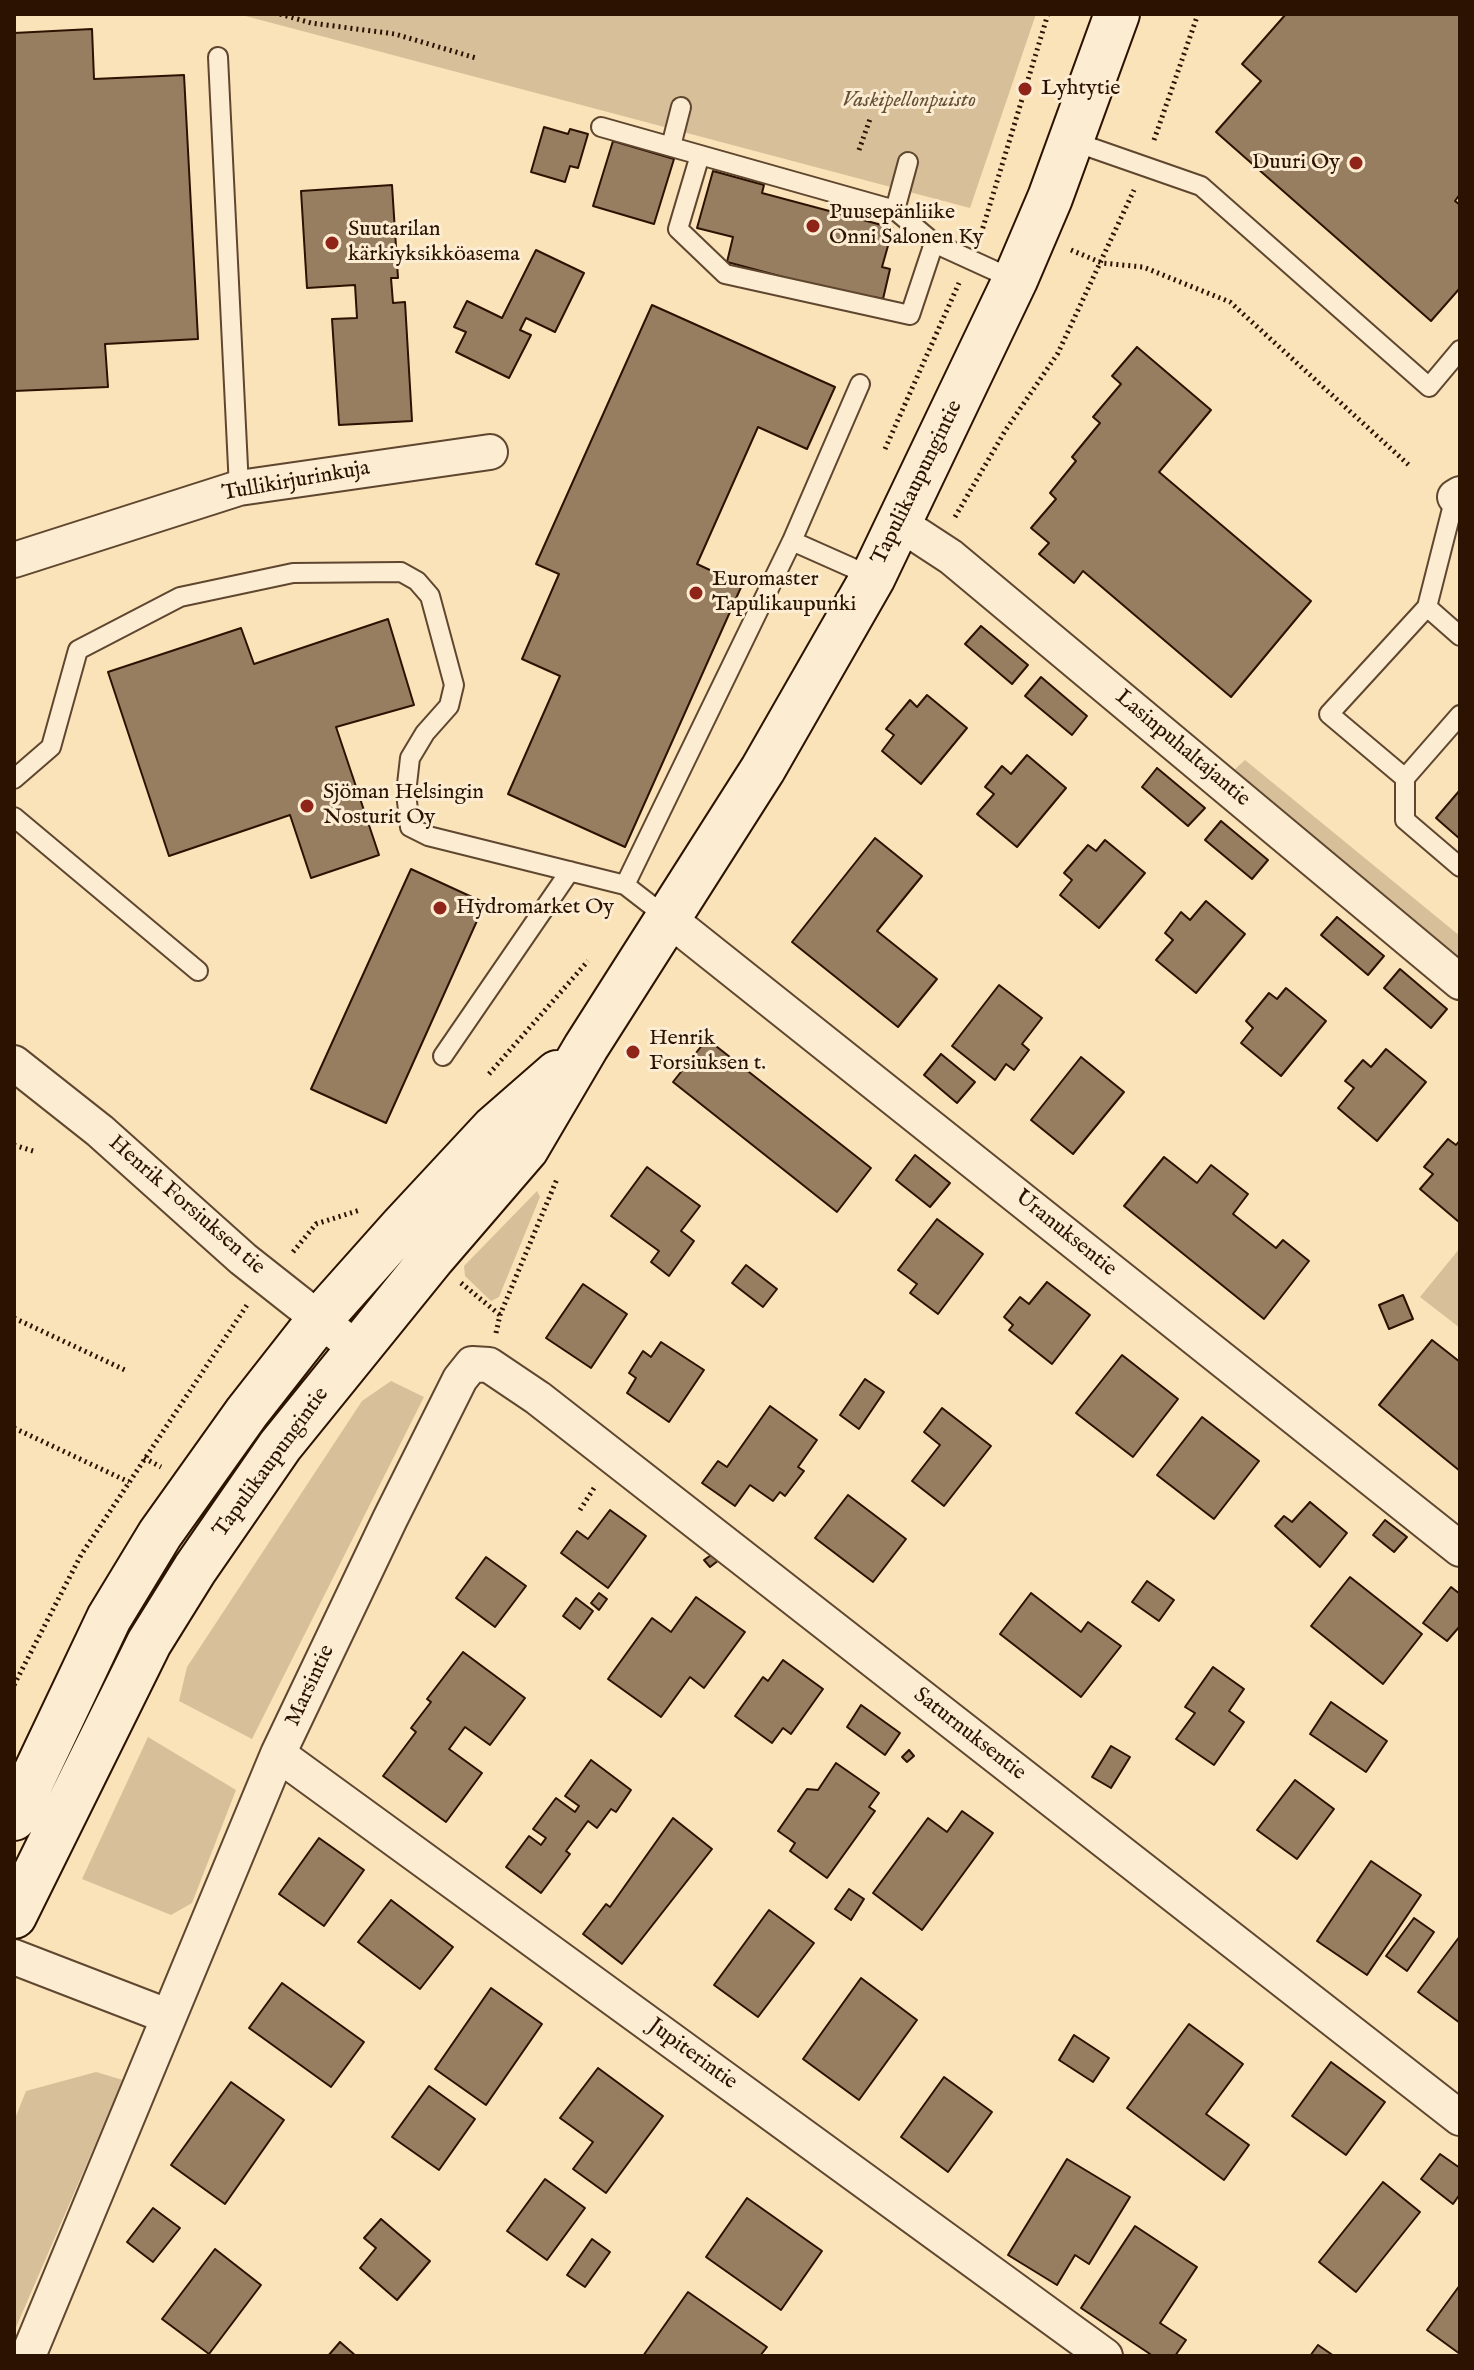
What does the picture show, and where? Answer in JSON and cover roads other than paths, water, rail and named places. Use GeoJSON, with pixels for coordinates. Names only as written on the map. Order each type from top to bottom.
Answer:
{"type":"FeatureCollection","features":[{"type":"Feature","properties":{"kind":"main road","name":"Tapulikaupungintie"},"geometry":{"type":"LineString","coordinates":[[14,1916],[149,1643],[280,1446],[357,1349],[526,1149],[586,1047],[763,769],[873,577],[1015,280],[1071,141],[1117,14]]}},
{"type":"Feature","properties":{"kind":"main road","name":"Tapulikaupungintie"},"geometry":{"type":"LineString","coordinates":[[14,1818],[109,1618],[160,1534],[247,1412],[320,1319],[494,1128],[586,1047]]}},
{"type":"Feature","properties":{"kind":"street","name":"Tullikirjurinkuja"},"geometry":{"type":"LineString","coordinates":[[14,560],[239,488],[490,452]]}},
{"type":"Feature","properties":{"kind":"street","name":"Lasinpuhaltajantie"},"geometry":{"type":"LineString","coordinates":[[899,523],[951,557],[1460,982]]}},
{"type":"Feature","properties":{"kind":"street","name":"Uranuksentie"},"geometry":{"type":"LineString","coordinates":[[669,919],[1460,1549]]}},
{"type":"Feature","properties":{"kind":"street","name":"Henrik Forsiuksen tie"},"geometry":{"type":"LineString","coordinates":[[14,1063],[100,1131],[243,1259],[357,1349]]}},
{"type":"Feature","properties":{"kind":"street","name":"Marsintie"},"geometry":{"type":"LineString","coordinates":[[28,2356],[278,1754],[390,1519],[460,1379],[472,1364]]}},
{"type":"Feature","properties":{"kind":"street","name":"Saturnuksentie"},"geometry":{"type":"LineString","coordinates":[[472,1364],[489,1365],[547,1405],[1460,2118]]}},
{"type":"Feature","properties":{"kind":"street","name":"Jupiterintie"},"geometry":{"type":"LineString","coordinates":[[278,1754],[1105,2356]]}},
{"type":"Feature","properties":{"kind":"street"},"geometry":{"type":"LineString","coordinates":[[14,1957],[167,2016]]}},
{"type":"Feature","properties":{"kind":"lane"},"geometry":{"type":"LineString","coordinates":[[218,57],[239,488]]}},
{"type":"Feature","properties":{"kind":"lane"},"geometry":{"type":"LineString","coordinates":[[671,146],[681,107]]}},
{"type":"Feature","properties":{"kind":"lane"},"geometry":{"type":"LineString","coordinates":[[601,127],[895,210],[934,243],[1015,280]]}},
{"type":"Feature","properties":{"kind":"lane"},"geometry":{"type":"LineString","coordinates":[[1071,141],[1201,186],[1429,387],[1460,350]]}},
{"type":"Feature","properties":{"kind":"lane"},"geometry":{"type":"LineString","coordinates":[[700,155],[678,229],[725,274],[910,315],[934,243]]}},
{"type":"Feature","properties":{"kind":"lane"},"geometry":{"type":"LineString","coordinates":[[895,210],[908,162]]}},
{"type":"Feature","properties":{"kind":"lane"},"geometry":{"type":"LineString","coordinates":[[625,885],[792,541],[860,384]]}},
{"type":"Feature","properties":{"kind":"lane"},"geometry":{"type":"LineString","coordinates":[[1405,778],[1329,714],[1427,607],[1458,499]]}},
{"type":"Feature","properties":{"kind":"lane"},"geometry":{"type":"LineString","coordinates":[[792,541],[873,577]]}},
{"type":"Feature","properties":{"kind":"lane"},"geometry":{"type":"LineString","coordinates":[[14,779],[51,747],[78,650],[180,597],[293,573],[401,572],[417,581],[430,596],[454,685],[449,706],[425,733],[410,758],[406,793],[410,827],[428,836],[625,885],[669,919]]}},
{"type":"Feature","properties":{"kind":"lane"},"geometry":{"type":"LineString","coordinates":[[1427,607],[1460,636]]}},
{"type":"Feature","properties":{"kind":"lane"},"geometry":{"type":"LineString","coordinates":[[1460,715],[1405,778],[1405,820],[1460,867]]}},
{"type":"Feature","properties":{"kind":"lane"},"geometry":{"type":"LineString","coordinates":[[14,817],[198,971]]}},
{"type":"Feature","properties":{"kind":"lane"},"geometry":{"type":"LineString","coordinates":[[443,1056],[570,871]]}},
{"type":"Feature","properties":{"kind":"place","name":"Lyhtytie"},"geometry":{"type":"Point","coordinates":[1025,89]}},
{"type":"Feature","properties":{"kind":"place","name":"Duuri Oy"},"geometry":{"type":"Point","coordinates":[1356,163]}},
{"type":"Feature","properties":{"kind":"place","name":"Puusepänliike Onni Salonen Ky"},"geometry":{"type":"Point","coordinates":[813,226]}},
{"type":"Feature","properties":{"kind":"place","name":"Suutarilan kärkiyksikköasema"},"geometry":{"type":"Point","coordinates":[332,243]}},
{"type":"Feature","properties":{"kind":"place","name":"Euromaster Tapulikaupunki"},"geometry":{"type":"Point","coordinates":[696,593]}},
{"type":"Feature","properties":{"kind":"place","name":"Sjöman Helsingin Nosturit Oy"},"geometry":{"type":"Point","coordinates":[307,806]}},
{"type":"Feature","properties":{"kind":"place","name":"Hydromarket Oy"},"geometry":{"type":"Point","coordinates":[440,908]}},
{"type":"Feature","properties":{"kind":"place","name":"Henrik Forsiuksen t."},"geometry":{"type":"Point","coordinates":[633,1052]}},
{"type":"Feature","properties":{"kind":"park label","name":"Vaskipellonpuisto"},"geometry":{"type":"Point","coordinates":[909,101]}}]}
